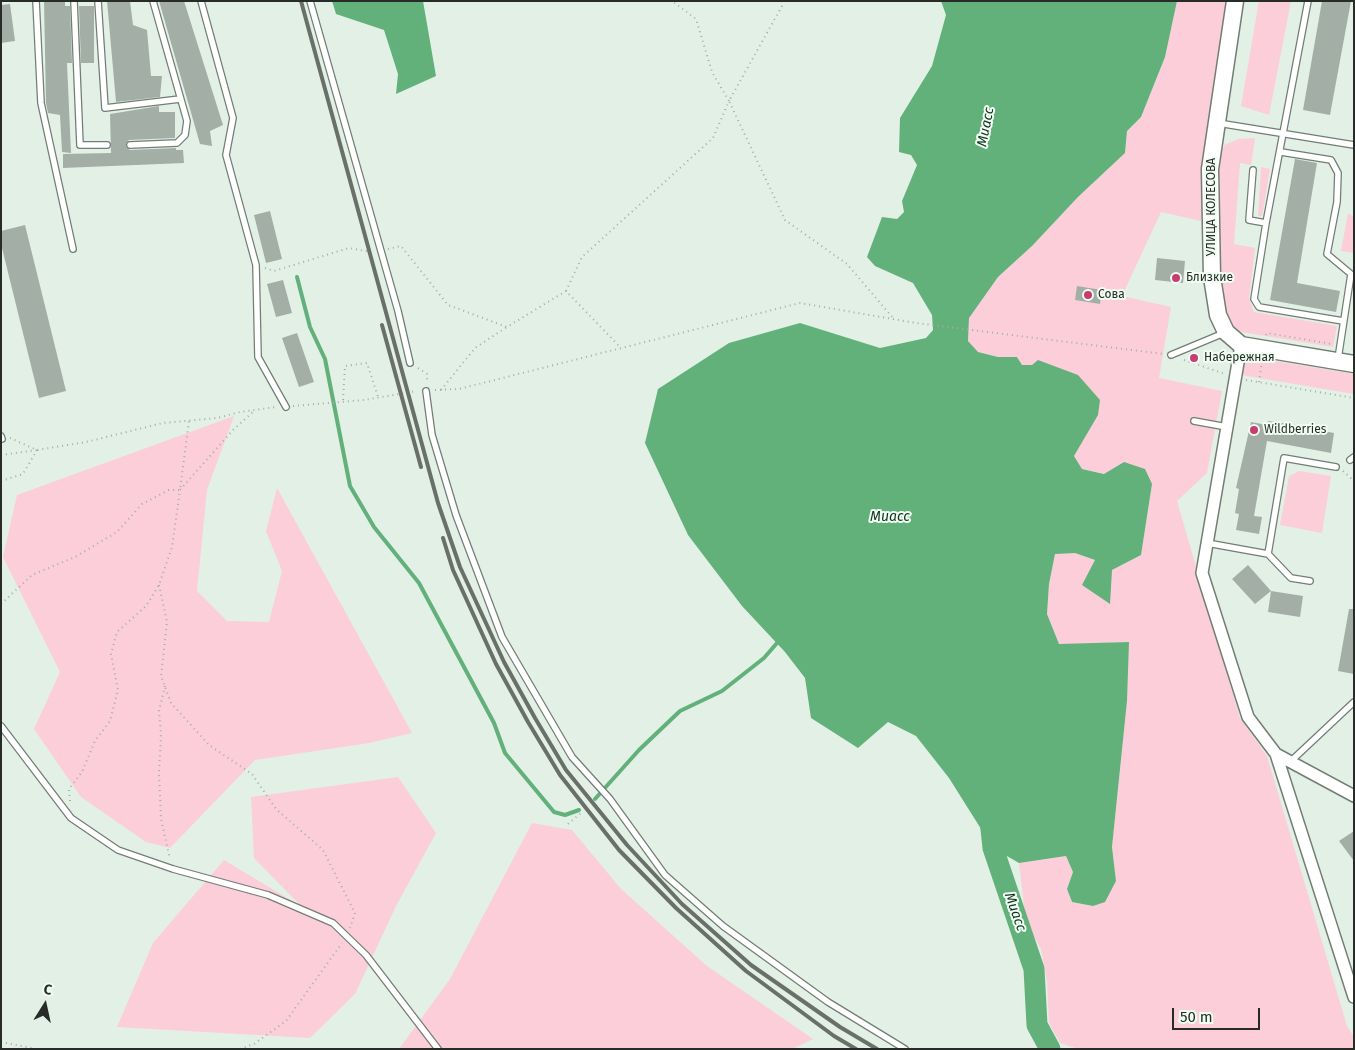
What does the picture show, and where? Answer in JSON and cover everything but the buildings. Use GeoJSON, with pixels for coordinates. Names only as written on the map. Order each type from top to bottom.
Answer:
{"type":"FeatureCollection","features":[{"type":"Feature","properties":{"kind":"street","name":"УЛИЦА КОЛЕСОВА"},"geometry":{"type":"LineString","coordinates":[[1235,1],[1210,169],[1212,277],[1218,315],[1226,332],[1241,345]]}},
{"type":"Feature","properties":{"kind":"street"},"geometry":{"type":"LineString","coordinates":[[1354,364],[1241,345],[1202,574],[1248,717],[1276,754],[1354,997]]}},
{"type":"Feature","properties":{"kind":"street"},"geometry":{"type":"LineString","coordinates":[[1276,754],[1354,796]]}},
{"type":"Feature","properties":{"kind":"lane"},"geometry":{"type":"LineString","coordinates":[[36,1],[41,102],[73,249]]}},
{"type":"Feature","properties":{"kind":"lane"},"geometry":{"type":"LineString","coordinates":[[74,1],[80,145],[107,145]]}},
{"type":"Feature","properties":{"kind":"lane"},"geometry":{"type":"LineString","coordinates":[[98,1],[105,108],[180,99]]}},
{"type":"Feature","properties":{"kind":"lane"},"geometry":{"type":"LineString","coordinates":[[130,145],[178,143],[185,135],[188,121],[180,99],[153,1]]}},
{"type":"Feature","properties":{"kind":"lane"},"geometry":{"type":"LineString","coordinates":[[200,1],[232,118],[226,155],[256,265],[258,357],[286,406]]}},
{"type":"Feature","properties":{"kind":"lane"},"geometry":{"type":"LineString","coordinates":[[310,1],[398,311],[410,362]]}},
{"type":"Feature","properties":{"kind":"lane"},"geometry":{"type":"LineString","coordinates":[[1308,1],[1281,152],[1266,223],[1254,299],[1259,307],[1344,321]]}},
{"type":"Feature","properties":{"kind":"lane"},"geometry":{"type":"LineString","coordinates":[[1216,122],[1354,145]]}},
{"type":"Feature","properties":{"kind":"lane"},"geometry":{"type":"LineString","coordinates":[[1281,152],[1331,160],[1338,173],[1337,202],[1327,254],[1351,274],[1337,361]]}},
{"type":"Feature","properties":{"kind":"lane"},"geometry":{"type":"LineString","coordinates":[[1253,170],[1249,220],[1266,223]]}},
{"type":"Feature","properties":{"kind":"lane"},"geometry":{"type":"LineString","coordinates":[[1171,355],[1226,332]]}},
{"type":"Feature","properties":{"kind":"lane"},"geometry":{"type":"LineString","coordinates":[[426,391],[432,435],[437,453],[456,514],[502,637],[572,757],[610,799],[665,875],[722,926],[828,1002],[905,1049]]}},
{"type":"Feature","properties":{"kind":"lane"},"geometry":{"type":"LineString","coordinates":[[1194,421],[1227,427]]}},
{"type":"Feature","properties":{"kind":"lane"},"geometry":{"type":"LineString","coordinates":[[1268,554],[1284,458],[1336,467]]}},
{"type":"Feature","properties":{"kind":"lane"},"geometry":{"type":"LineString","coordinates":[[1207,544],[1268,554],[1290,578],[1310,581]]}},
{"type":"Feature","properties":{"kind":"lane"},"geometry":{"type":"LineString","coordinates":[[1290,762],[1354,702]]}},
{"type":"Feature","properties":{"kind":"lane"},"geometry":{"type":"LineString","coordinates":[[1,726],[71,818],[118,850],[173,869],[268,895],[332,923],[366,954],[438,1049]]}},
{"type":"Feature","properties":{"kind":"path"},"geometry":{"type":"LineString","coordinates":[[672,1],[696,19],[712,72],[728,101],[785,220],[847,264],[894,319]]}},
{"type":"Feature","properties":{"kind":"path"},"geometry":{"type":"LineString","coordinates":[[441,390],[475,348],[566,291],[582,257],[713,138],[728,101],[782,6],[781,1]]}},
{"type":"Feature","properties":{"kind":"path"},"geometry":{"type":"LineString","coordinates":[[256,265],[274,271],[349,248],[369,252],[402,246],[448,305],[507,327]]}},
{"type":"Feature","properties":{"kind":"path"},"geometry":{"type":"LineString","coordinates":[[566,291],[621,348]]}},
{"type":"Feature","properties":{"kind":"path"},"geometry":{"type":"LineString","coordinates":[[1,455],[86,442],[163,423],[217,418],[255,409],[459,389],[800,303],[916,323],[1171,355],[1236,378],[1354,398]]}},
{"type":"Feature","properties":{"kind":"path"},"geometry":{"type":"LineString","coordinates":[[410,362],[427,374],[426,391]]}},
{"type":"Feature","properties":{"kind":"path"},"geometry":{"type":"LineString","coordinates":[[343,400],[345,366],[367,363],[378,396]]}},
{"type":"Feature","properties":{"kind":"path"},"geometry":{"type":"LineString","coordinates":[[1,604],[32,575],[75,557],[117,532],[142,504],[169,490],[180,490],[233,430],[255,409]]}},
{"type":"Feature","properties":{"kind":"path"},"geometry":{"type":"LineString","coordinates":[[71,818],[69,789],[82,772],[95,740],[110,721],[118,690],[111,654],[117,632],[146,606],[159,585],[172,547],[189,420]]}},
{"type":"Feature","properties":{"kind":"path"},"geometry":{"type":"LineString","coordinates":[[10,438],[37,450]]}},
{"type":"Feature","properties":{"kind":"path"},"geometry":{"type":"LineString","coordinates":[[1,481],[23,474],[37,450]]}},
{"type":"Feature","properties":{"kind":"path"},"geometry":{"type":"LineString","coordinates":[[1336,467],[1347,473],[1354,481]]}},
{"type":"Feature","properties":{"kind":"path"},"geometry":{"type":"LineString","coordinates":[[159,585],[166,622],[161,676],[171,703],[209,745],[252,774],[276,809],[323,850],[355,912],[346,936],[323,972],[286,1021],[254,1044],[240,1049]]}},
{"type":"Feature","properties":{"kind":"path"},"geometry":{"type":"LineString","coordinates":[[165,686],[159,712],[162,735],[159,773],[161,819],[173,869]]}},
{"type":"Feature","properties":{"kind":"path"},"geometry":{"type":"LineString","coordinates":[[568,824],[581,814]]}},
{"type":"Feature","properties":{"kind":"path"},"geometry":{"type":"LineString","coordinates":[[1,1042],[36,1049]]}},
{"type":"Feature","properties":{"kind":"shaded area"},"geometry":{"type":"Polygon","coordinates":[[[1177,1],[1229,1],[1204,168],[1201,221],[1161,212],[1122,296],[1171,307],[1159,378],[1222,391],[1207,473],[1177,501],[1240,718],[1267,756],[1347,1026],[1354,1037],[1354,1049],[1078,1049],[1060,1043],[1049,1023],[1047,982],[1041,949],[1026,923],[1019,863],[1066,856],[1073,872],[1067,889],[1072,902],[1093,906],[1116,881],[1112,847],[1127,701],[1128,642],[1059,645],[1047,614],[1049,584],[1055,553],[1075,553],[1095,560],[1112,570],[1141,555],[1152,484],[1082,469],[1074,456],[1085,437],[1032,365],[1022,365],[1017,357],[998,357],[978,352],[968,341],[969,317],[998,277],[1032,246],[1078,197],[1125,153],[1127,131],[1141,117],[1165,57],[1177,1]]]}},
{"type":"Feature","properties":{"kind":"shaded area"},"geometry":{"type":"Polygon","coordinates":[[[1259,1],[1291,1],[1269,115],[1241,106],[1259,1]]]}},
{"type":"Feature","properties":{"kind":"shaded area"},"geometry":{"type":"Polygon","coordinates":[[[1255,138],[1251,165],[1240,163],[1234,244],[1255,248],[1249,298],[1254,312],[1337,326],[1333,347],[1241,332],[1233,327],[1222,304],[1218,166],[1224,145],[1239,139],[1255,138]]]}},
{"type":"Feature","properties":{"kind":"shaded area"},"geometry":{"type":"Polygon","coordinates":[[[1261,167],[1270,169],[1262,216],[1258,216],[1261,167]]]}},
{"type":"Feature","properties":{"kind":"shaded area"},"geometry":{"type":"Polygon","coordinates":[[[1348,213],[1354,217],[1354,253],[1341,251],[1348,213]]]}},
{"type":"Feature","properties":{"kind":"shaded area"},"geometry":{"type":"Polygon","coordinates":[[[1256,358],[1354,374],[1354,394],[1241,375],[1245,363],[1256,358]]]}},
{"type":"Feature","properties":{"kind":"shaded area"},"geometry":{"type":"Polygon","coordinates":[[[234,416],[207,490],[197,591],[227,621],[269,622],[282,571],[266,531],[277,488],[412,733],[369,743],[255,760],[170,848],[146,842],[81,797],[34,729],[60,672],[3,557],[17,495],[234,416]]]}},
{"type":"Feature","properties":{"kind":"shaded area"},"geometry":{"type":"Polygon","coordinates":[[[1299,471],[1331,476],[1322,533],[1280,525],[1289,476],[1299,471]]]}},
{"type":"Feature","properties":{"kind":"shaded area"},"geometry":{"type":"Polygon","coordinates":[[[398,777],[436,833],[396,906],[355,994],[310,1038],[117,1027],[153,943],[224,860],[302,907],[254,858],[251,797],[398,777]]]}},
{"type":"Feature","properties":{"kind":"shaded area"},"geometry":{"type":"Polygon","coordinates":[[[532,823],[572,830],[621,889],[707,966],[813,1039],[792,1049],[399,1049],[450,979],[532,823]]]}},
{"type":"Feature","properties":{"kind":"water"},"geometry":{"type":"Polygon","coordinates":[[[332,1],[423,1],[436,76],[396,94],[398,74],[384,30],[336,14],[332,1]]]}},
{"type":"Feature","properties":{"kind":"water","name":"Миасс"},"geometry":{"type":"Polygon","coordinates":[[[941,1],[1177,1],[1165,57],[1141,117],[1127,131],[1125,153],[1078,197],[1032,246],[998,277],[969,318],[968,341],[978,352],[998,357],[1017,357],[1022,365],[1032,365],[1038,360],[1078,375],[1100,400],[1098,415],[1074,456],[1082,469],[1104,474],[1124,462],[1145,469],[1152,484],[1141,555],[1112,570],[1110,604],[1082,585],[1095,560],[1075,553],[1055,554],[1049,584],[1047,614],[1059,644],[1129,642],[1127,701],[1112,847],[1116,881],[1105,902],[1093,906],[1072,902],[1067,889],[1073,872],[1066,856],[1019,863],[993,848],[949,778],[916,736],[888,722],[858,748],[811,718],[805,678],[785,652],[742,606],[688,535],[645,443],[658,389],[729,343],[800,323],[880,348],[926,338],[933,330],[932,315],[913,283],[875,266],[867,257],[882,217],[897,219],[904,212],[902,201],[917,165],[911,155],[899,152],[900,118],[932,66],[946,15],[941,1]]]}},
{"type":"Feature","properties":{"kind":"waterway"},"geometry":{"type":"LineString","coordinates":[[297,277],[310,327],[325,359],[350,486],[374,527],[419,583],[494,723],[505,753],[554,812],[565,815],[579,810]]}},
{"type":"Feature","properties":{"kind":"waterway"},"geometry":{"type":"LineString","coordinates":[[595,799],[639,750],[680,711],[722,691],[764,658],[777,643]]}},
{"type":"Feature","properties":{"kind":"waterway","name":"Миасс"},"geometry":{"type":"LineString","coordinates":[[990,820],[993,848],[1034,969],[1037,1025],[1050,1049]]}},
{"type":"Feature","properties":{"kind":"railway"},"geometry":{"type":"LineString","coordinates":[[301,1],[438,503],[460,567],[504,662],[566,770],[627,845],[682,904],[751,965],[840,1027],[877,1049]]}},
{"type":"Feature","properties":{"kind":"railway"},"geometry":{"type":"LineString","coordinates":[[382,325],[421,467]]}},
{"type":"Feature","properties":{"kind":"railway"},"geometry":{"type":"LineString","coordinates":[[443,538],[453,570],[496,664],[528,722],[560,775],[619,850],[676,908],[746,971],[834,1036],[856,1049]]}},
{"type":"Feature","properties":{"kind":"place","name":"Близкие"},"geometry":{"type":"Point","coordinates":[1176,278]}},
{"type":"Feature","properties":{"kind":"place","name":"Сова"},"geometry":{"type":"Point","coordinates":[1088,295]}},
{"type":"Feature","properties":{"kind":"place","name":"Набережная"},"geometry":{"type":"Point","coordinates":[1194,358]}},
{"type":"Feature","properties":{"kind":"place","name":"Wildberries"},"geometry":{"type":"Point","coordinates":[1254,430]}}]}
